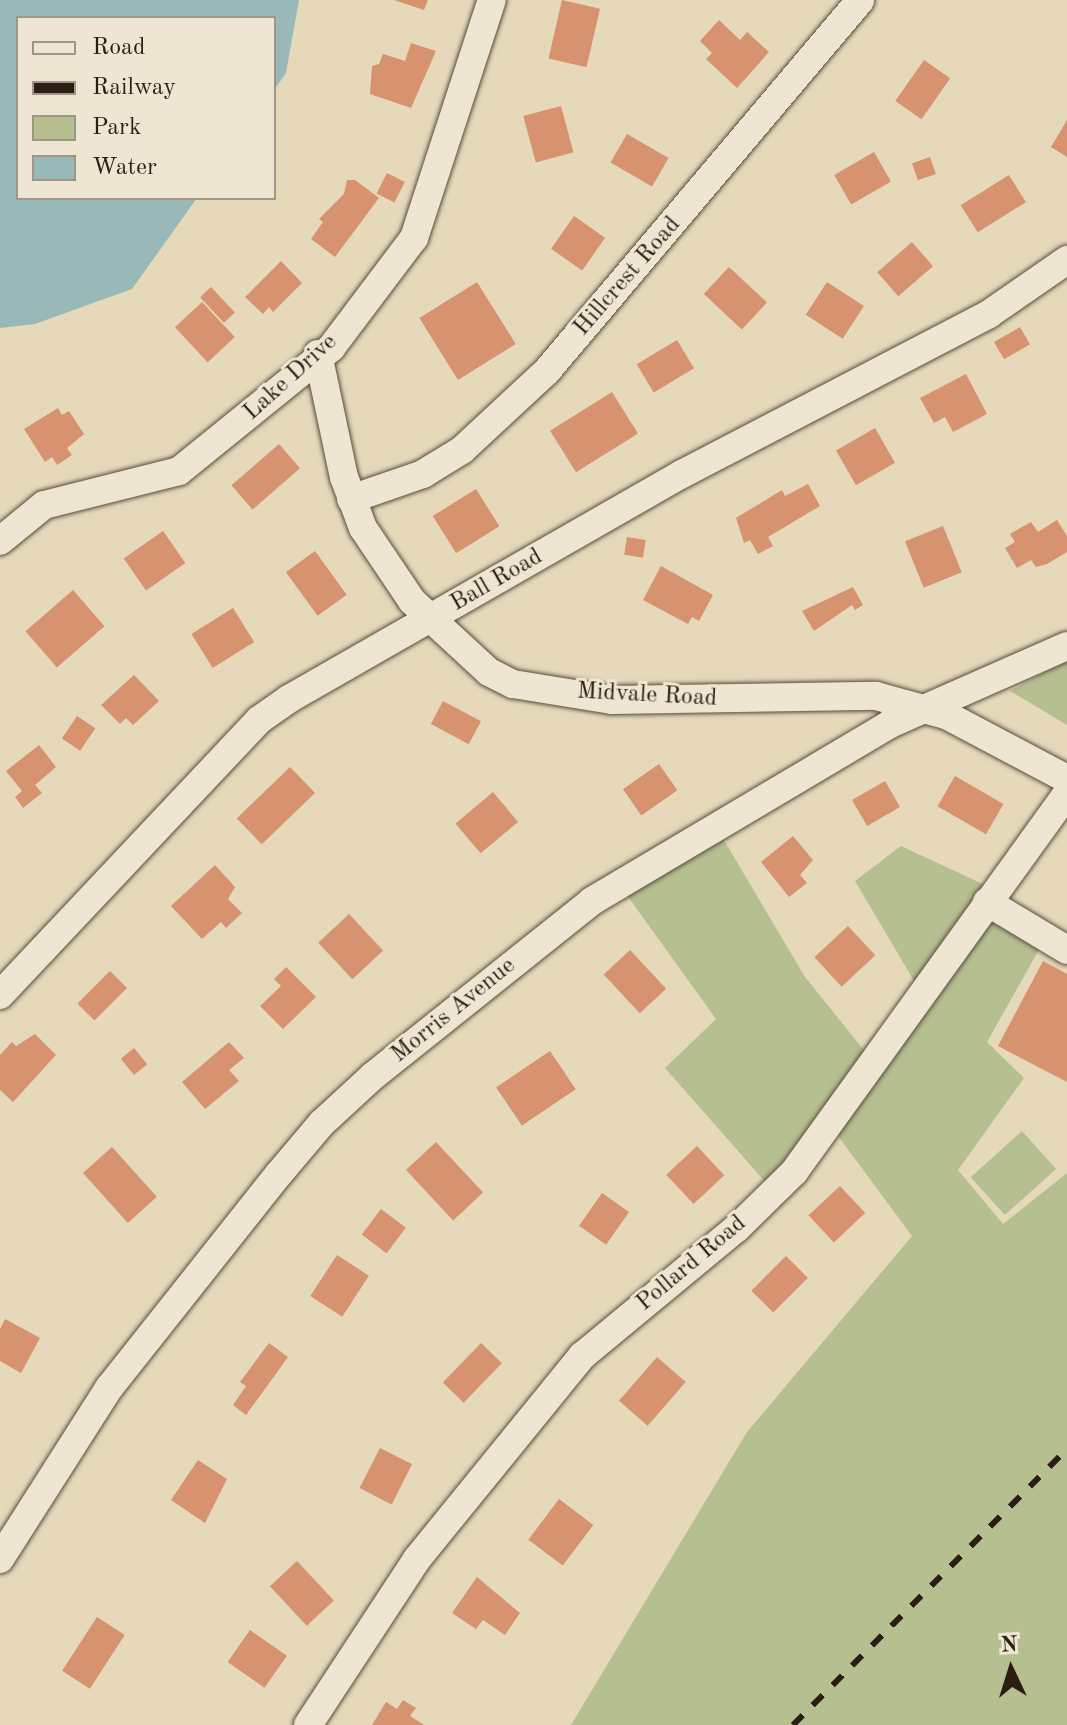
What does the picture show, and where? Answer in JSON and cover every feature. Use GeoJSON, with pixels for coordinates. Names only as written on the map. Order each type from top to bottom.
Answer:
{"type":"FeatureCollection","features":[{"type":"Feature","properties":{"kind":"street","name":"Lake Drive"},"geometry":{"type":"LineString","coordinates":[[0,541],[44,505],[179,471],[269,401],[318,354],[331,348],[414,238],[492,0]]}},
{"type":"Feature","properties":{"kind":"street","name":"Hillcrest Road"},"geometry":{"type":"LineString","coordinates":[[351,499],[423,474],[462,450],[547,371],[804,72],[860,0]]}},
{"type":"Feature","properties":{"kind":"street","name":"Ball Road"},"geometry":{"type":"LineString","coordinates":[[0,995],[259,720],[682,474],[989,314],[1067,260]]}},
{"type":"Feature","properties":{"kind":"street","name":"Midvale Road"},"geometry":{"type":"LineString","coordinates":[[318,354],[351,499],[381,561],[430,619],[466,655],[513,684],[612,700],[876,696],[928,707],[1067,779]]}},
{"type":"Feature","properties":{"kind":"street","name":"Morris Avenue"},"geometry":{"type":"LineString","coordinates":[[0,1559],[109,1388],[322,1123],[592,901],[890,724],[1067,646]]}},
{"type":"Feature","properties":{"kind":"street","name":"Pollard Road"},"geometry":{"type":"LineString","coordinates":[[308,1725],[410,1569],[496,1457],[582,1356],[776,1193],[1067,794]]}},
{"type":"Feature","properties":{"kind":"street"},"geometry":{"type":"LineString","coordinates":[[987,902],[1067,950]]}},
{"type":"Feature","properties":{"kind":"green space"},"geometry":{"type":"Polygon","coordinates":[[[1067,660],[1067,725],[1010,691],[1067,660]]]}},
{"type":"Feature","properties":{"kind":"green space"},"geometry":{"type":"Polygon","coordinates":[[[715,825],[805,977],[875,1064],[923,996],[855,881],[901,846],[1002,893],[1041,946],[987,1042],[1024,1078],[958,1170],[1003,1224],[1067,1173],[1067,1725],[571,1725],[747,1432],[912,1236],[830,1125],[776,1194],[665,1068],[716,1019],[621,887],[715,825]]]}},
{"type":"Feature","properties":{"kind":"green space"},"geometry":{"type":"Polygon","coordinates":[[[1022,1131],[1056,1169],[1005,1215],[971,1177],[1022,1131]]]}},
{"type":"Feature","properties":{"kind":"water"},"geometry":{"type":"Polygon","coordinates":[[[0,0],[299,0],[286,73],[276,87],[276,16],[16,16],[16,200],[196,200],[132,289],[35,324],[0,328],[0,0]]]}},
{"type":"Feature","properties":{"kind":"building"},"geometry":{"type":"Polygon","coordinates":[[[394,0],[428,0],[424,10],[394,0]]]}},
{"type":"Feature","properties":{"kind":"building"},"geometry":{"type":"Polygon","coordinates":[[[562,0],[600,9],[587,67],[549,58],[562,0]]]}},
{"type":"Feature","properties":{"kind":"building"},"geometry":{"type":"Polygon","coordinates":[[[719,20],[740,40],[747,32],[769,52],[737,88],[706,59],[712,53],[700,41],[719,20]]]}},
{"type":"Feature","properties":{"kind":"building"},"geometry":{"type":"Polygon","coordinates":[[[411,43],[436,51],[411,108],[370,94],[372,66],[379,64],[383,54],[405,61],[411,43]]]}},
{"type":"Feature","properties":{"kind":"building"},"geometry":{"type":"Polygon","coordinates":[[[924,60],[950,78],[922,119],[895,101],[924,60]]]}},
{"type":"Feature","properties":{"kind":"building"},"geometry":{"type":"Polygon","coordinates":[[[561,106],[573,152],[536,162],[523,116],[561,106]]]}},
{"type":"Feature","properties":{"kind":"building"},"geometry":{"type":"Polygon","coordinates":[[[1067,120],[1067,157],[1051,147],[1067,120]]]}},
{"type":"Feature","properties":{"kind":"building"},"geometry":{"type":"Polygon","coordinates":[[[627,134],[669,158],[652,187],[610,163],[627,134]]]}},
{"type":"Feature","properties":{"kind":"building"},"geometry":{"type":"Polygon","coordinates":[[[874,152],[891,181],[851,204],[834,175],[874,152]]]}},
{"type":"Feature","properties":{"kind":"building"},"geometry":{"type":"Polygon","coordinates":[[[930,157],[936,174],[918,180],[912,163],[930,157]]]}},
{"type":"Feature","properties":{"kind":"building"},"geometry":{"type":"Polygon","coordinates":[[[387,173],[405,182],[394,203],[377,193],[387,173]]]}},
{"type":"Feature","properties":{"kind":"building"},"geometry":{"type":"Polygon","coordinates":[[[1009,175],[1026,202],[978,232],[961,205],[1009,175]]]}},
{"type":"Feature","properties":{"kind":"building"},"geometry":{"type":"Polygon","coordinates":[[[347,180],[355,180],[379,198],[335,257],[311,239],[323,222],[319,219],[344,194],[347,180]]]}},
{"type":"Feature","properties":{"kind":"building"},"geometry":{"type":"Polygon","coordinates":[[[574,216],[605,238],[582,271],[551,249],[574,216]]]}},
{"type":"Feature","properties":{"kind":"building"},"geometry":{"type":"Polygon","coordinates":[[[912,242],[933,266],[898,296],[877,272],[912,242]]]}},
{"type":"Feature","properties":{"kind":"building"},"geometry":{"type":"Polygon","coordinates":[[[281,261],[302,283],[273,312],[269,307],[263,314],[245,297],[281,261]]]}},
{"type":"Feature","properties":{"kind":"building"},"geometry":{"type":"Polygon","coordinates":[[[729,267],[767,302],[742,330],[704,294],[729,267]]]}},
{"type":"Feature","properties":{"kind":"building"},"geometry":{"type":"Polygon","coordinates":[[[477,282],[516,344],[458,380],[419,318],[477,282]]]}},
{"type":"Feature","properties":{"kind":"building"},"geometry":{"type":"Polygon","coordinates":[[[827,282],[864,306],[843,339],[806,315],[827,282]]]}},
{"type":"Feature","properties":{"kind":"building"},"geometry":{"type":"Polygon","coordinates":[[[211,287],[235,313],[224,323],[200,297],[211,287]]]}},
{"type":"Feature","properties":{"kind":"building"},"geometry":{"type":"Polygon","coordinates":[[[202,302],[235,337],[208,362],[175,327],[202,302]]]}},
{"type":"Feature","properties":{"kind":"building"},"geometry":{"type":"Polygon","coordinates":[[[1020,327],[1030,344],[1004,359],[994,342],[1020,327]]]}},
{"type":"Feature","properties":{"kind":"building"},"geometry":{"type":"Polygon","coordinates":[[[677,340],[694,368],[654,392],[637,364],[677,340]]]}},
{"type":"Feature","properties":{"kind":"building"},"geometry":{"type":"Polygon","coordinates":[[[966,374],[987,414],[953,432],[945,417],[934,423],[920,398],[966,374]]]}},
{"type":"Feature","properties":{"kind":"building"},"geometry":{"type":"Polygon","coordinates":[[[612,392],[638,434],[576,472],[550,431],[612,392]]]}},
{"type":"Feature","properties":{"kind":"building"},"geometry":{"type":"Polygon","coordinates":[[[58,408],[62,415],[69,411],[84,434],[67,448],[72,455],[57,465],[52,457],[45,462],[24,429],[58,408]]]}},
{"type":"Feature","properties":{"kind":"building"},"geometry":{"type":"Polygon","coordinates":[[[875,428],[895,463],[856,485],[836,450],[875,428]]]}},
{"type":"Feature","properties":{"kind":"building"},"geometry":{"type":"Polygon","coordinates":[[[279,444],[300,468],[252,509],[231,485],[279,444]]]}},
{"type":"Feature","properties":{"kind":"building"},"geometry":{"type":"Polygon","coordinates":[[[808,484],[820,506],[768,537],[773,546],[758,554],[750,540],[744,543],[736,518],[782,490],[785,496],[808,484]]]}},
{"type":"Feature","properties":{"kind":"building"},"geometry":{"type":"Polygon","coordinates":[[[476,489],[499,526],[456,553],[433,516],[476,489]]]}},
{"type":"Feature","properties":{"kind":"building"},"geometry":{"type":"Polygon","coordinates":[[[1057,520],[1067,536],[1067,552],[1047,564],[1036,567],[1031,560],[1017,568],[1005,548],[1015,542],[1010,534],[1031,522],[1038,532],[1057,520]]]}},
{"type":"Feature","properties":{"kind":"building"},"geometry":{"type":"Polygon","coordinates":[[[943,526],[962,572],[924,588],[905,541],[943,526]]]}},
{"type":"Feature","properties":{"kind":"building"},"geometry":{"type":"Polygon","coordinates":[[[163,531],[185,563],[146,590],[124,559],[163,531]]]}},
{"type":"Feature","properties":{"kind":"building"},"geometry":{"type":"Polygon","coordinates":[[[627,537],[646,540],[643,558],[624,555],[627,537]]]}},
{"type":"Feature","properties":{"kind":"building"},"geometry":{"type":"Polygon","coordinates":[[[315,551],[347,595],[318,616],[286,572],[315,551]]]}},
{"type":"Feature","properties":{"kind":"building"},"geometry":{"type":"Polygon","coordinates":[[[661,566],[713,595],[699,621],[692,617],[688,624],[643,600],[661,566]]]}},
{"type":"Feature","properties":{"kind":"building"},"geometry":{"type":"Polygon","coordinates":[[[853,587],[863,605],[855,610],[852,605],[814,631],[802,611],[853,587]]]}},
{"type":"Feature","properties":{"kind":"building"},"geometry":{"type":"Polygon","coordinates":[[[73,590],[104,626],[57,668],[25,631],[73,590]]]}},
{"type":"Feature","properties":{"kind":"building"},"geometry":{"type":"Polygon","coordinates":[[[233,608],[254,642],[213,668],[191,634],[233,608]]]}},
{"type":"Feature","properties":{"kind":"building"},"geometry":{"type":"Polygon","coordinates":[[[134,675],[159,701],[133,725],[126,718],[120,724],[101,705],[134,675]]]}},
{"type":"Feature","properties":{"kind":"building"},"geometry":{"type":"Polygon","coordinates":[[[443,701],[481,721],[469,744],[431,724],[443,701]]]}},
{"type":"Feature","properties":{"kind":"building"},"geometry":{"type":"Polygon","coordinates":[[[77,716],[95,728],[80,751],[62,738],[77,716]]]}},
{"type":"Feature","properties":{"kind":"building"},"geometry":{"type":"Polygon","coordinates":[[[39,745],[56,767],[35,785],[42,793],[23,808],[15,797],[22,791],[6,771],[39,745]]]}},
{"type":"Feature","properties":{"kind":"building"},"geometry":{"type":"Polygon","coordinates":[[[659,764],[677,790],[641,815],[623,789],[659,764]]]}},
{"type":"Feature","properties":{"kind":"building"},"geometry":{"type":"Polygon","coordinates":[[[290,767],[315,793],[262,844],[237,818],[290,767]]]}},
{"type":"Feature","properties":{"kind":"building"},"geometry":{"type":"Polygon","coordinates":[[[955,776],[1003,804],[986,834],[938,806],[955,776]]]}},
{"type":"Feature","properties":{"kind":"building"},"geometry":{"type":"Polygon","coordinates":[[[885,781],[900,807],[867,826],[852,800],[885,781]]]}},
{"type":"Feature","properties":{"kind":"building"},"geometry":{"type":"Polygon","coordinates":[[[493,792],[518,822],[481,853],[455,823],[493,792]]]}},
{"type":"Feature","properties":{"kind":"building"},"geometry":{"type":"Polygon","coordinates":[[[793,836],[813,860],[800,875],[807,883],[789,897],[761,862],[793,836]]]}},
{"type":"Feature","properties":{"kind":"building"},"geometry":{"type":"Polygon","coordinates":[[[215,865],[235,887],[228,899],[242,913],[226,928],[221,922],[202,939],[171,906],[215,865]]]}},
{"type":"Feature","properties":{"kind":"building"},"geometry":{"type":"Polygon","coordinates":[[[349,914],[383,951],[352,979],[318,943],[349,914]]]}},
{"type":"Feature","properties":{"kind":"building"},"geometry":{"type":"Polygon","coordinates":[[[848,926],[875,955],[842,987],[814,957],[848,926]]]}},
{"type":"Feature","properties":{"kind":"building"},"geometry":{"type":"Polygon","coordinates":[[[630,950],[666,989],[640,1013],[604,975],[630,950]]]}},
{"type":"Feature","properties":{"kind":"building"},"geometry":{"type":"Polygon","coordinates":[[[1043,961],[1067,974],[1067,1082],[998,1046],[1043,961]]]}},
{"type":"Feature","properties":{"kind":"building"},"geometry":{"type":"Polygon","coordinates":[[[286,967],[316,997],[283,1029],[260,1006],[281,986],[274,979],[286,967]]]}},
{"type":"Feature","properties":{"kind":"building"},"geometry":{"type":"Polygon","coordinates":[[[110,971],[127,988],[94,1020],[77,1004],[110,971]]]}},
{"type":"Feature","properties":{"kind":"building"},"geometry":{"type":"Polygon","coordinates":[[[35,1034],[56,1055],[13,1102],[0,1090],[0,1055],[12,1042],[16,1046],[35,1034]]]}},
{"type":"Feature","properties":{"kind":"building"},"geometry":{"type":"Polygon","coordinates":[[[229,1042],[244,1058],[229,1070],[239,1081],[205,1109],[182,1082],[229,1042]]]}},
{"type":"Feature","properties":{"kind":"building"},"geometry":{"type":"Polygon","coordinates":[[[134,1048],[147,1064],[134,1075],[121,1059],[134,1048]]]}},
{"type":"Feature","properties":{"kind":"building"},"geometry":{"type":"Polygon","coordinates":[[[550,1051],[576,1089],[522,1125],[496,1087],[550,1051]]]}},
{"type":"Feature","properties":{"kind":"building"},"geometry":{"type":"Polygon","coordinates":[[[436,1142],[483,1192],[453,1220],[406,1170],[436,1142]]]}},
{"type":"Feature","properties":{"kind":"building"},"geometry":{"type":"Polygon","coordinates":[[[697,1146],[724,1175],[694,1204],[666,1175],[697,1146]]]}},
{"type":"Feature","properties":{"kind":"building"},"geometry":{"type":"Polygon","coordinates":[[[112,1147],[157,1197],[128,1223],[83,1173],[112,1147]]]}},
{"type":"Feature","properties":{"kind":"building"},"geometry":{"type":"Polygon","coordinates":[[[840,1186],[865,1213],[834,1242],[809,1215],[840,1186]]]}},
{"type":"Feature","properties":{"kind":"building"},"geometry":{"type":"Polygon","coordinates":[[[602,1193],[629,1212],[606,1245],[579,1226],[602,1193]]]}},
{"type":"Feature","properties":{"kind":"building"},"geometry":{"type":"Polygon","coordinates":[[[381,1209],[406,1228],[386,1253],[362,1235],[381,1209]]]}},
{"type":"Feature","properties":{"kind":"building"},"geometry":{"type":"Polygon","coordinates":[[[337,1255],[369,1276],[342,1317],[310,1296],[337,1255]]]}},
{"type":"Feature","properties":{"kind":"building"},"geometry":{"type":"Polygon","coordinates":[[[786,1256],[808,1278],[773,1313],[751,1291],[786,1256]]]}},
{"type":"Feature","properties":{"kind":"building"},"geometry":{"type":"Polygon","coordinates":[[[5,1319],[40,1338],[21,1373],[0,1361],[0,1329],[5,1319]]]}},
{"type":"Feature","properties":{"kind":"building"},"geometry":{"type":"Polygon","coordinates":[[[269,1343],[288,1357],[246,1415],[233,1405],[246,1386],[240,1382],[269,1343]]]}},
{"type":"Feature","properties":{"kind":"building"},"geometry":{"type":"Polygon","coordinates":[[[481,1343],[502,1363],[464,1403],[443,1383],[481,1343]]]}},
{"type":"Feature","properties":{"kind":"building"},"geometry":{"type":"Polygon","coordinates":[[[657,1357],[686,1382],[648,1426],[619,1401],[657,1357]]]}},
{"type":"Feature","properties":{"kind":"building"},"geometry":{"type":"Polygon","coordinates":[[[380,1448],[412,1464],[392,1504],[360,1488],[380,1448]]]}},
{"type":"Feature","properties":{"kind":"building"},"geometry":{"type":"Polygon","coordinates":[[[198,1460],[227,1479],[205,1523],[171,1500],[198,1460]]]}},
{"type":"Feature","properties":{"kind":"building"},"geometry":{"type":"Polygon","coordinates":[[[559,1499],[593,1525],[563,1566],[528,1540],[559,1499]]]}},
{"type":"Feature","properties":{"kind":"building"},"geometry":{"type":"Polygon","coordinates":[[[297,1561],[334,1600],[307,1626],[270,1586],[297,1561]]]}},
{"type":"Feature","properties":{"kind":"building"},"geometry":{"type":"Polygon","coordinates":[[[477,1577],[520,1613],[505,1635],[483,1620],[476,1629],[452,1613],[477,1577]]]}},
{"type":"Feature","properties":{"kind":"building"},"geometry":{"type":"Polygon","coordinates":[[[97,1617],[125,1635],[90,1689],[62,1671],[97,1617]]]}},
{"type":"Feature","properties":{"kind":"building"},"geometry":{"type":"Polygon","coordinates":[[[250,1630],[287,1656],[264,1688],[228,1662],[250,1630]]]}},
{"type":"Feature","properties":{"kind":"building"},"geometry":{"type":"Polygon","coordinates":[[[403,1700],[416,1708],[410,1716],[424,1725],[372,1725],[386,1702],[397,1709],[403,1700]]]}},
{"type":"Feature","properties":{"kind":"railway"},"geometry":{"type":"LineString","coordinates":[[793,1725],[1067,1449]]}}]}
